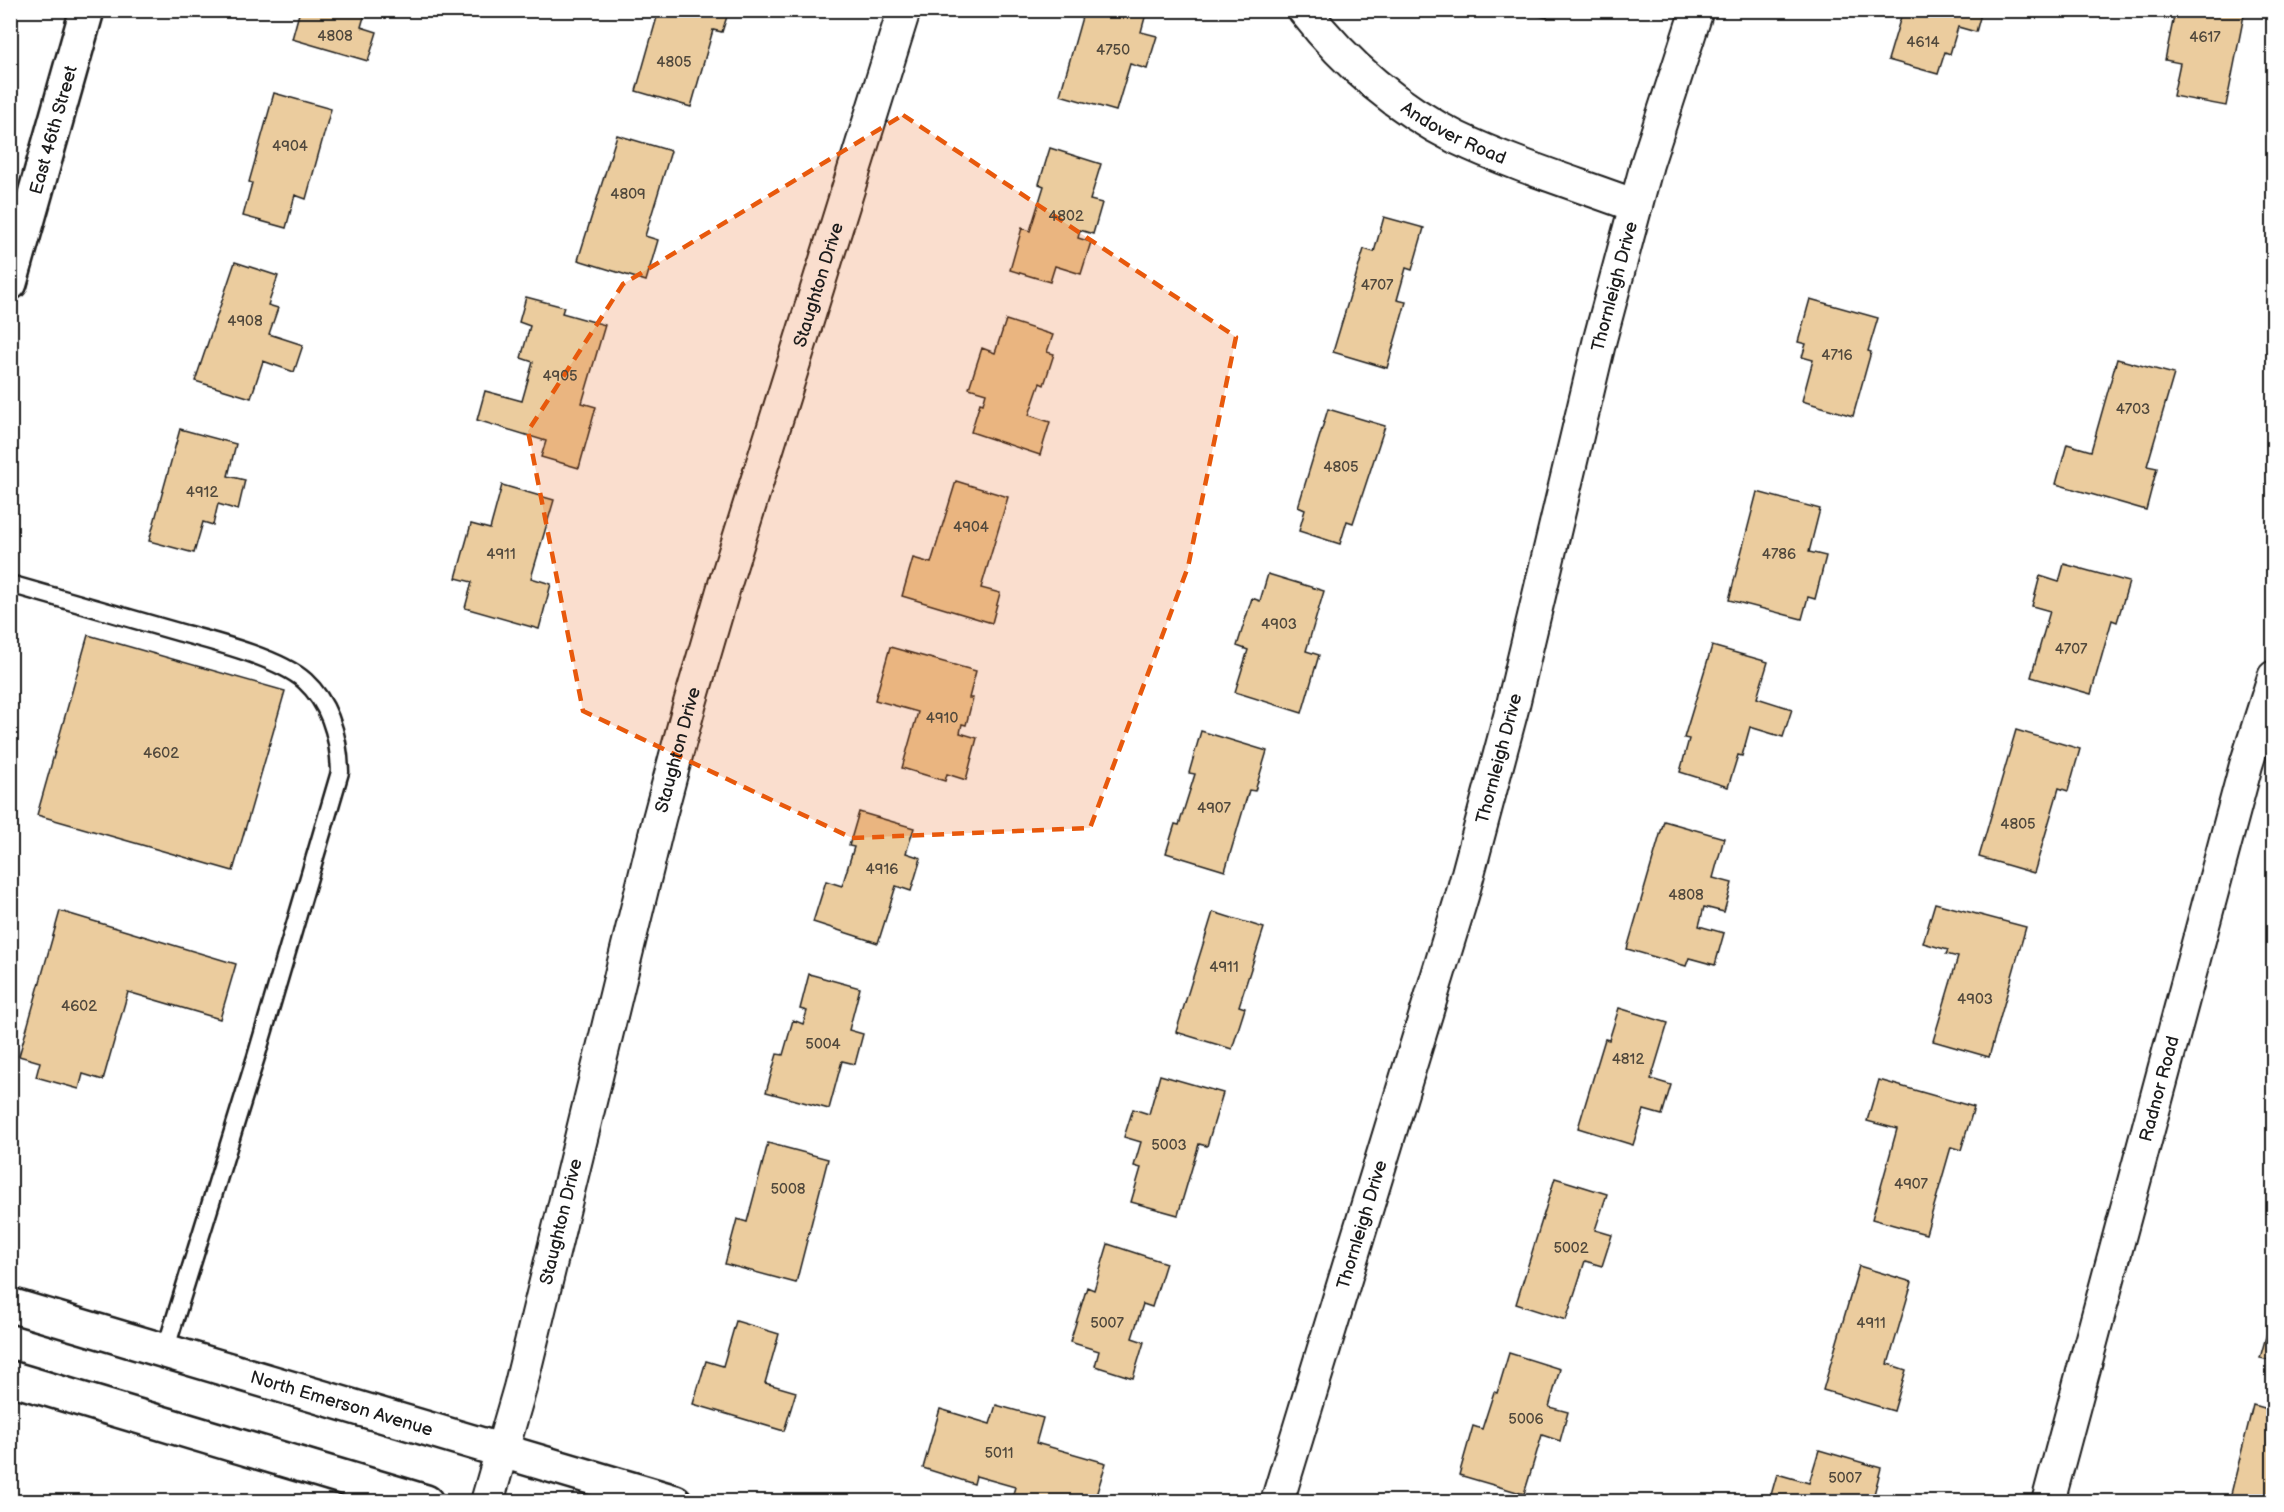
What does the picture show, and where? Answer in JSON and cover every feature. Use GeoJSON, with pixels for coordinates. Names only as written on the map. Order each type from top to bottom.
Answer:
{"type":"FeatureCollection","features":[{"type":"Feature","properties":{"kind":"main road","name":"East 46th Street"},"geometry":{"type":"LineString","coordinates":[[10,283],[87,10]]}},
{"type":"Feature","properties":{"kind":"main road","name":"North Emerson Avenue"},"geometry":{"type":"LineString","coordinates":[[10,1305],[675,1502]]}},
{"type":"Feature","properties":{"kind":"main road"},"geometry":{"type":"LineString","coordinates":[[10,1378],[426,1502]]}},
{"type":"Feature","properties":{"kind":"street","name":"Staughton Drive"},"geometry":{"type":"LineString","coordinates":[[487,1502],[522,1379],[642,886],[690,703],[904,10]]}},
{"type":"Feature","properties":{"kind":"street","name":"Andover Road"},"geometry":{"type":"LineString","coordinates":[[1304,10],[1350,63],[1407,108],[1431,123],[1484,150],[1636,206]]}},
{"type":"Feature","properties":{"kind":"street","name":"Thornleigh Drive"},"geometry":{"type":"LineString","coordinates":[[1276,1502],[1462,896],[1512,709],[1570,473],[1588,388],[1647,164],[1697,10]]}},
{"type":"Feature","properties":{"kind":"street","name":"Radnor Road"},"geometry":{"type":"LineString","coordinates":[[2048,1502],[2246,765],[2274,676]]}},
{"type":"Feature","properties":{"kind":"lane"},"geometry":{"type":"LineString","coordinates":[[10,584],[227,646],[279,666],[305,681],[315,693],[329,714],[336,735],[340,772],[260,1045],[165,1351]]}},
{"type":"Feature","properties":{"kind":"highlighted area"},"geometry":{"type":"Polygon","coordinates":[[[903,115],[1236,337],[1188,567],[1090,828],[852,838],[583,711],[528,431],[623,284],[903,115]]]}},
{"type":"Feature","properties":{"kind":"building"},"geometry":{"type":"Polygon","coordinates":[[[300,10],[366,10],[361,27],[377,32],[368,61],[292,39],[300,10]]]}},
{"type":"Feature","properties":{"kind":"building"},"geometry":{"type":"Polygon","coordinates":[[[659,10],[729,10],[722,32],[713,30],[691,107],[636,91],[659,10]]]}},
{"type":"Feature","properties":{"kind":"building"},"geometry":{"type":"Polygon","coordinates":[[[1084,10],[1147,10],[1141,32],[1157,36],[1147,69],[1130,64],[1116,111],[1060,95],[1084,10]]]}},
{"type":"Feature","properties":{"kind":"building"},"geometry":{"type":"Polygon","coordinates":[[[1518,10],[1549,10],[1547,18],[1518,10]]]}},
{"type":"Feature","properties":{"kind":"building"},"geometry":{"type":"Polygon","coordinates":[[[1903,10],[1982,10],[1976,32],[1958,27],[1950,54],[1945,52],[1938,74],[1888,60],[1903,10]]]}},
{"type":"Feature","properties":{"kind":"building"},"geometry":{"type":"Polygon","coordinates":[[[2192,10],[2245,10],[2226,106],[2173,96],[2180,63],[2165,60],[2175,11],[2191,14],[2192,10]]]}},
{"type":"Feature","properties":{"kind":"building"},"geometry":{"type":"Polygon","coordinates":[[[274,93],[331,109],[306,199],[295,195],[286,228],[243,216],[252,183],[249,182],[274,93]]]}},
{"type":"Feature","properties":{"kind":"building"},"geometry":{"type":"Polygon","coordinates":[[[617,135],[671,151],[645,236],[658,240],[646,281],[578,260],[617,135]]]}},
{"type":"Feature","properties":{"kind":"building"},"geometry":{"type":"Polygon","coordinates":[[[1050,148],[1101,164],[1090,200],[1102,203],[1093,234],[1080,230],[1078,238],[1091,242],[1081,274],[1055,266],[1050,282],[1010,270],[1022,228],[1030,231],[1044,186],[1039,184],[1050,148]]]}},
{"type":"Feature","properties":{"kind":"building"},"geometry":{"type":"Polygon","coordinates":[[[1384,217],[1424,228],[1412,270],[1406,268],[1397,300],[1406,302],[1387,368],[1333,352],[1364,249],[1374,252],[1384,217]]]}},
{"type":"Feature","properties":{"kind":"building"},"geometry":{"type":"Polygon","coordinates":[[[235,262],[278,276],[268,305],[278,308],[269,334],[303,345],[294,372],[263,361],[251,398],[195,381],[235,262]]]}},
{"type":"Feature","properties":{"kind":"building"},"geometry":{"type":"Polygon","coordinates":[[[526,297],[564,307],[562,313],[605,325],[582,403],[596,407],[579,468],[541,457],[546,441],[477,420],[485,391],[522,401],[533,362],[521,358],[530,326],[519,322],[526,297]]]}},
{"type":"Feature","properties":{"kind":"building"},"geometry":{"type":"Polygon","coordinates":[[[1810,299],[1878,318],[1853,416],[1802,401],[1813,360],[1802,357],[1806,344],[1798,342],[1810,299]]]}},
{"type":"Feature","properties":{"kind":"building"},"geometry":{"type":"Polygon","coordinates":[[[1006,320],[1053,335],[1047,352],[1054,354],[1044,385],[1040,383],[1029,415],[1050,422],[1040,455],[971,432],[980,403],[983,404],[986,393],[969,388],[982,348],[995,353],[1006,320]]]}},
{"type":"Feature","properties":{"kind":"building"},"geometry":{"type":"Polygon","coordinates":[[[2117,359],[2174,374],[2147,466],[2157,468],[2146,510],[2056,484],[2067,444],[2091,451],[2117,359]]]}},
{"type":"Feature","properties":{"kind":"building"},"geometry":{"type":"Polygon","coordinates":[[[1328,409],[1385,426],[1353,523],[1347,521],[1340,544],[1299,531],[1305,510],[1298,507],[1328,409]]]}},
{"type":"Feature","properties":{"kind":"building"},"geometry":{"type":"Polygon","coordinates":[[[180,429],[236,444],[228,476],[245,480],[238,510],[218,504],[213,525],[203,522],[194,553],[149,541],[180,429]]]}},
{"type":"Feature","properties":{"kind":"building"},"geometry":{"type":"Polygon","coordinates":[[[956,481],[1008,497],[981,588],[1000,593],[992,623],[902,596],[913,558],[931,563],[956,481]]]}},
{"type":"Feature","properties":{"kind":"building"},"geometry":{"type":"Polygon","coordinates":[[[502,485],[554,500],[531,578],[551,584],[539,629],[465,608],[472,582],[456,578],[471,524],[490,529],[502,485]]]}},
{"type":"Feature","properties":{"kind":"building"},"geometry":{"type":"Polygon","coordinates":[[[1757,492],[1820,509],[1809,552],[1826,556],[1815,599],[1808,597],[1802,619],[1729,600],[1757,492]]]}},
{"type":"Feature","properties":{"kind":"building"},"geometry":{"type":"Polygon","coordinates":[[[2064,564],[2129,582],[2117,622],[2112,620],[2091,694],[2031,677],[2050,611],[2032,606],[2040,576],[2059,582],[2064,564]]]}},
{"type":"Feature","properties":{"kind":"building"},"geometry":{"type":"Polygon","coordinates":[[[1268,574],[1324,591],[1306,651],[1319,655],[1302,713],[1235,692],[1248,650],[1237,646],[1252,598],[1260,601],[1268,574]]]}},
{"type":"Feature","properties":{"kind":"building"},"geometry":{"type":"Polygon","coordinates":[[[88,635],[285,691],[233,871],[37,815],[88,635]]]}},
{"type":"Feature","properties":{"kind":"building"},"geometry":{"type":"Polygon","coordinates":[[[1712,646],[1768,662],[1757,698],[1792,709],[1783,737],[1750,727],[1742,756],[1738,755],[1728,787],[1680,772],[1689,739],[1684,738],[1712,646]]]}},
{"type":"Feature","properties":{"kind":"building"},"geometry":{"type":"Polygon","coordinates":[[[890,647],[976,671],[969,698],[973,698],[966,725],[962,724],[960,733],[977,738],[966,780],[947,774],[945,781],[902,768],[918,712],[875,700],[890,647]]]}},
{"type":"Feature","properties":{"kind":"building"},"geometry":{"type":"Polygon","coordinates":[[[2016,730],[2080,749],[2068,791],[2059,788],[2034,873],[1979,857],[2016,730]]]}},
{"type":"Feature","properties":{"kind":"building"},"geometry":{"type":"Polygon","coordinates":[[[1201,731],[1267,751],[1255,791],[1249,790],[1225,871],[1166,853],[1175,824],[1179,825],[1195,774],[1189,773],[1201,731]]]}},
{"type":"Feature","properties":{"kind":"building"},"geometry":{"type":"Polygon","coordinates":[[[859,812],[914,828],[906,853],[921,858],[911,891],[896,886],[878,943],[813,922],[826,881],[842,886],[854,847],[849,846],[859,812]]]}},
{"type":"Feature","properties":{"kind":"building"},"geometry":{"type":"Polygon","coordinates":[[[1664,821],[1724,838],[1713,878],[1732,883],[1724,912],[1704,907],[1699,926],[1724,933],[1715,965],[1689,958],[1686,966],[1627,949],[1664,821]]]}},
{"type":"Feature","properties":{"kind":"building"},"geometry":{"type":"Polygon","coordinates":[[[1935,903],[2026,927],[1989,1057],[1933,1041],[1958,957],[1946,954],[1948,950],[1923,943],[1935,903]]]}},
{"type":"Feature","properties":{"kind":"building"},"geometry":{"type":"Polygon","coordinates":[[[60,911],[236,964],[220,1019],[128,992],[103,1080],[83,1074],[79,1089],[36,1077],[40,1062],[19,1056],[60,911]]]}},
{"type":"Feature","properties":{"kind":"building"},"geometry":{"type":"Polygon","coordinates":[[[1213,912],[1264,928],[1239,1006],[1245,1008],[1232,1049],[1176,1032],[1213,912]]]}},
{"type":"Feature","properties":{"kind":"building"},"geometry":{"type":"Polygon","coordinates":[[[809,974],[860,988],[849,1030],[863,1034],[855,1064],[842,1061],[829,1109],[766,1092],[777,1054],[783,1055],[793,1020],[803,1024],[807,1011],[800,1009],[809,974]]]}},
{"type":"Feature","properties":{"kind":"building"},"geometry":{"type":"Polygon","coordinates":[[[1619,1008],[1668,1023],[1651,1079],[1671,1085],[1662,1115],[1644,1110],[1633,1145],[1578,1128],[1605,1039],[1609,1040],[1619,1008]]]}},
{"type":"Feature","properties":{"kind":"building"},"geometry":{"type":"Polygon","coordinates":[[[1160,1075],[1223,1093],[1207,1146],[1199,1144],[1178,1215],[1131,1202],[1141,1168],[1134,1166],[1141,1142],[1124,1137],[1133,1109],[1149,1114],[1160,1075]]]}},
{"type":"Feature","properties":{"kind":"building"},"geometry":{"type":"Polygon","coordinates":[[[1879,1080],[1974,1107],[1961,1150],[1951,1147],[1926,1234],[1872,1219],[1897,1129],[1867,1121],[1879,1080]]]}},
{"type":"Feature","properties":{"kind":"building"},"geometry":{"type":"Polygon","coordinates":[[[768,1143],[828,1159],[796,1283],[725,1264],[737,1219],[747,1222],[768,1143]]]}},
{"type":"Feature","properties":{"kind":"building"},"geometry":{"type":"Polygon","coordinates":[[[1555,1178],[1607,1194],[1595,1230],[1612,1235],[1602,1266],[1585,1261],[1566,1320],[1516,1304],[1555,1178]]]}},
{"type":"Feature","properties":{"kind":"building"},"geometry":{"type":"Polygon","coordinates":[[[1108,1244],[1166,1263],[1152,1307],[1143,1304],[1132,1338],[1144,1342],[1133,1378],[1095,1366],[1099,1351],[1070,1342],[1087,1287],[1094,1290],[1108,1244]]]}},
{"type":"Feature","properties":{"kind":"building"},"geometry":{"type":"Polygon","coordinates":[[[1859,1266],[1912,1282],[1888,1364],[1906,1370],[1894,1411],[1823,1390],[1859,1266]]]}},
{"type":"Feature","properties":{"kind":"building"},"geometry":{"type":"Polygon","coordinates":[[[2272,1315],[2274,1315],[2274,1361],[2260,1358],[2272,1315]]]}},
{"type":"Feature","properties":{"kind":"building"},"geometry":{"type":"Polygon","coordinates":[[[736,1321],[779,1334],[765,1383],[796,1392],[784,1431],[693,1404],[706,1361],[723,1366],[736,1321]]]}},
{"type":"Feature","properties":{"kind":"building"},"geometry":{"type":"Polygon","coordinates":[[[1509,1353],[1560,1369],[1549,1407],[1568,1412],[1560,1441],[1542,1435],[1524,1494],[1459,1475],[1473,1426],[1482,1429],[1494,1392],[1497,1393],[1509,1353]]]}},
{"type":"Feature","properties":{"kind":"building"},"geometry":{"type":"Polygon","coordinates":[[[996,1405],[1043,1418],[1036,1443],[1106,1463],[1094,1502],[1037,1502],[1013,1494],[1015,1487],[976,1476],[974,1484],[923,1468],[940,1409],[990,1424],[996,1405]]]}},
{"type":"Feature","properties":{"kind":"building"},"geometry":{"type":"Polygon","coordinates":[[[2253,1405],[2274,1411],[2274,1502],[2229,1502],[2253,1405]]]}},
{"type":"Feature","properties":{"kind":"building"},"geometry":{"type":"Polygon","coordinates":[[[1819,1450],[1881,1468],[1872,1502],[1769,1502],[1777,1474],[1809,1483],[1819,1450]]]}}]}
